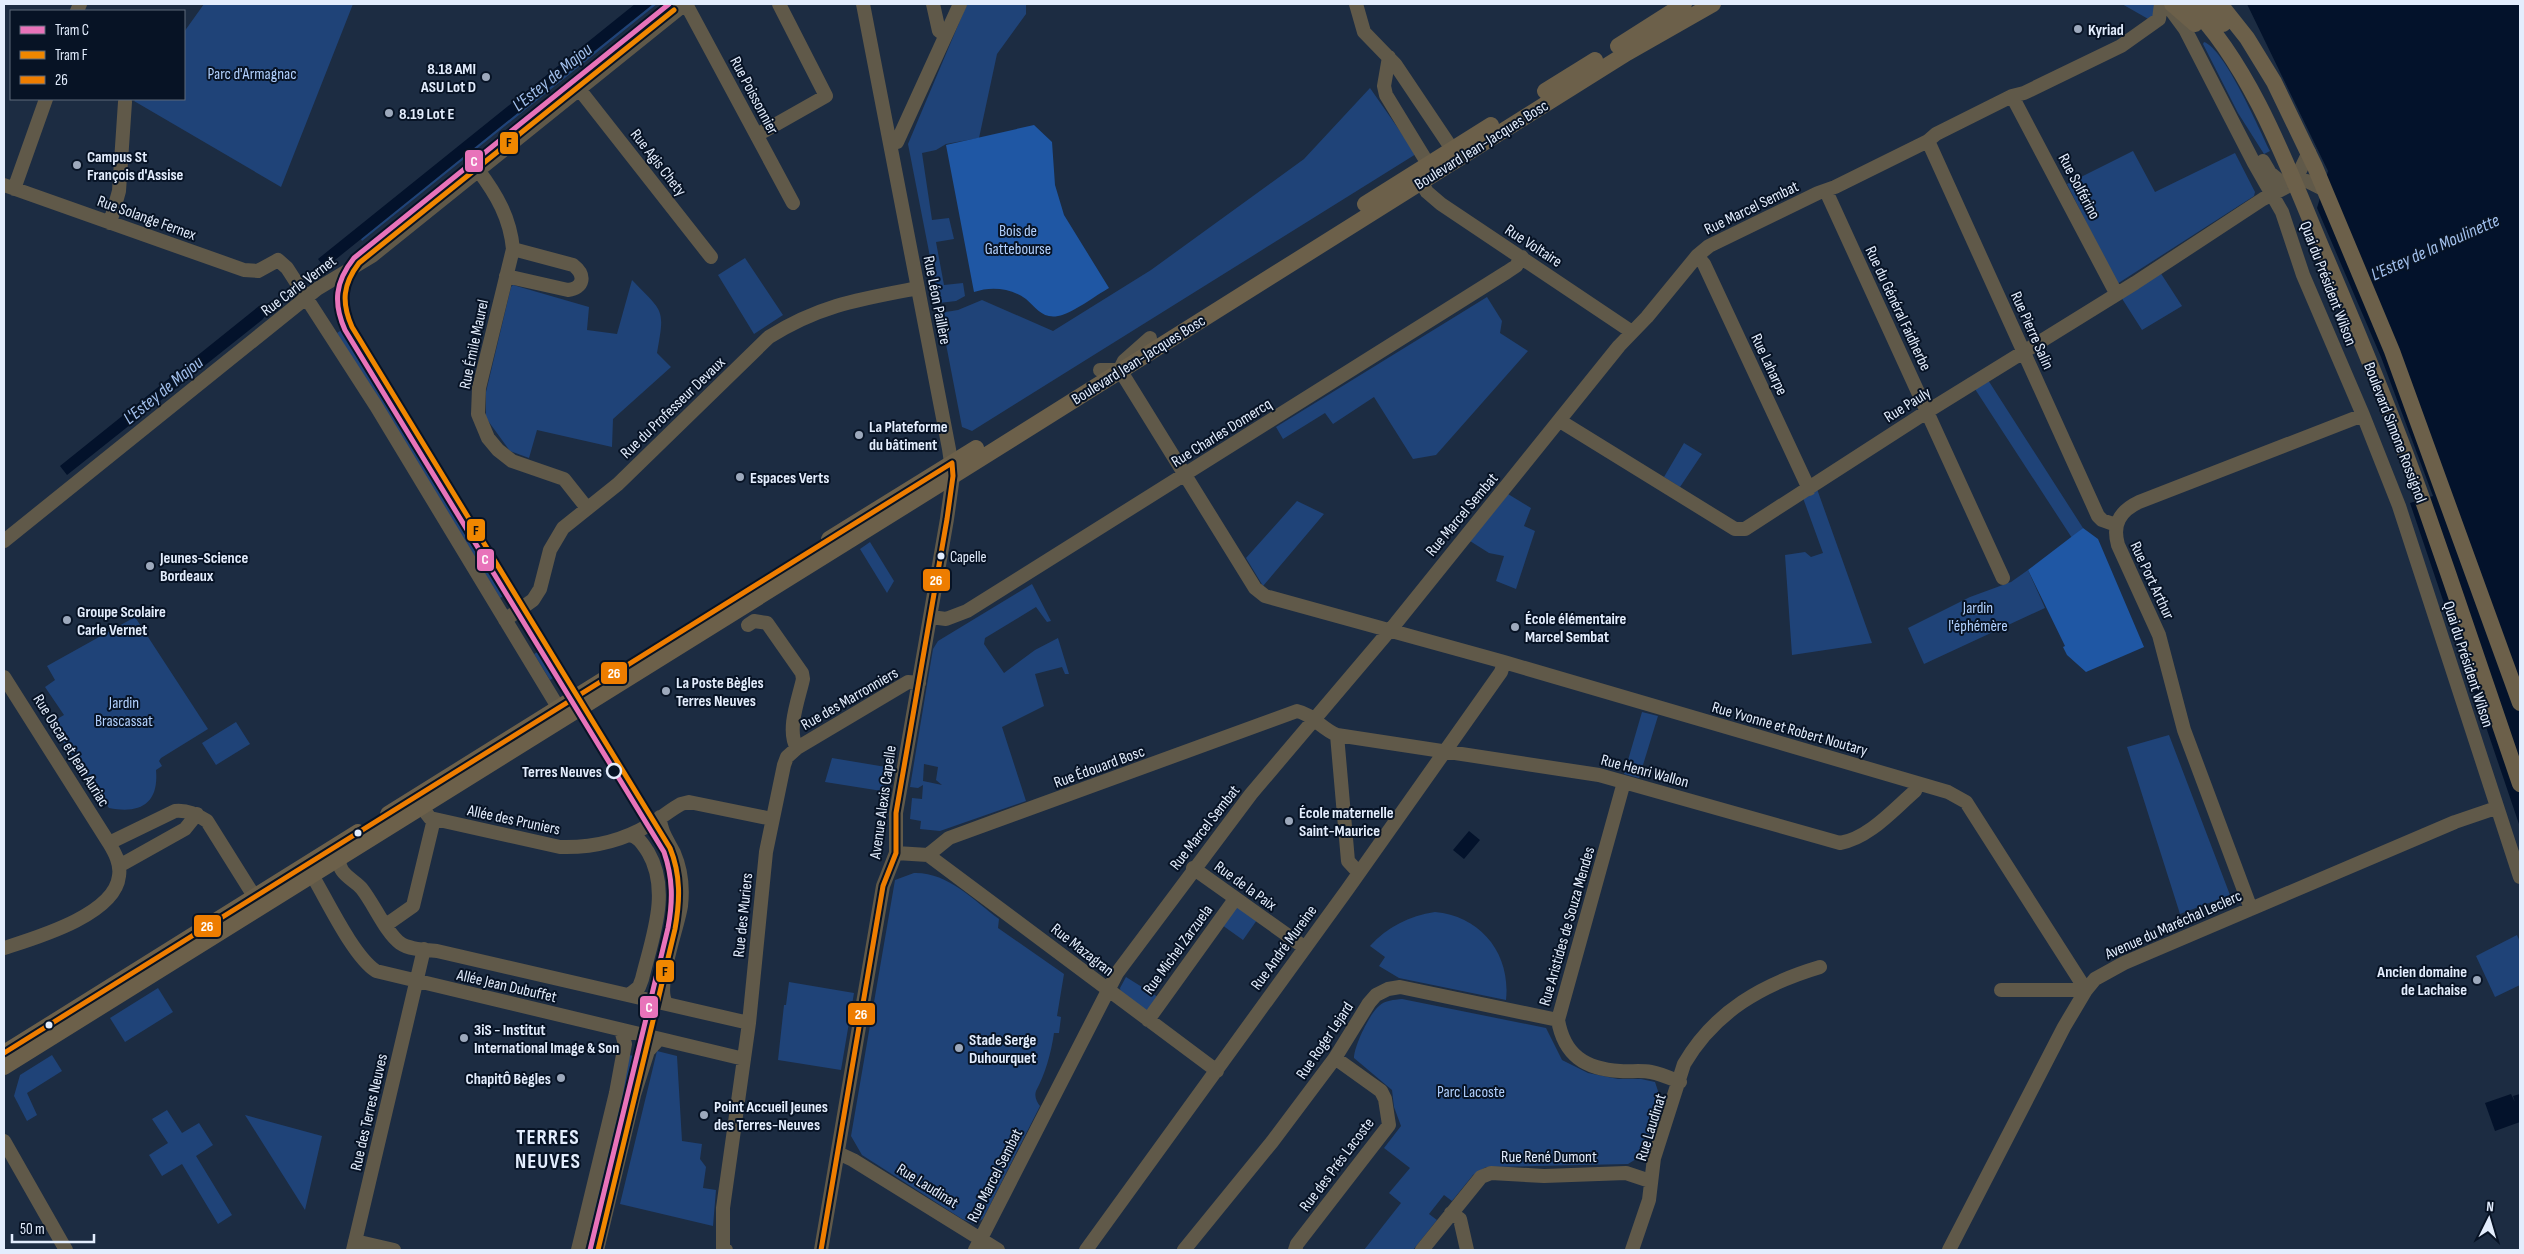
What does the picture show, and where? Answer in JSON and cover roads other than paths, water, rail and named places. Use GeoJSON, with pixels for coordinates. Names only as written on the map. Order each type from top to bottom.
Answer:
{"type":"FeatureCollection","features":[{"type":"Feature","properties":{"kind":"main road","name":"Boulevard Jean-Jacques Bosc"},"geometry":{"type":"LineString","coordinates":[[4,1053],[350,837],[561,712],[952,470],[1120,370],[1425,173],[1452,149],[1684,4]]}},
{"type":"Feature","properties":{"kind":"main road","name":"Boulevard Jean-Jacques Bosc"},"geometry":{"type":"LineString","coordinates":[[952,470],[1150,338],[1627,53],[1713,4]]}},
{"type":"Feature","properties":{"kind":"main road"},"geometry":{"type":"LineString","coordinates":[[2172,4],[2205,35],[2249,89]]}},
{"type":"Feature","properties":{"kind":"main road"},"geometry":{"type":"LineString","coordinates":[[2189,4],[2218,35],[2249,89]]}},
{"type":"Feature","properties":{"kind":"main road"},"geometry":{"type":"LineString","coordinates":[[2206,4],[2287,107]]}},
{"type":"Feature","properties":{"kind":"main road"},"geometry":{"type":"LineString","coordinates":[[2220,4],[2255,51],[2287,107]]}},
{"type":"Feature","properties":{"kind":"main road","name":"Boulevard Simone Rossignol"},"geometry":{"type":"LineString","coordinates":[[2249,89],[2294,183],[2367,354],[2422,499],[2520,784]]}},
{"type":"Feature","properties":{"kind":"main road","name":"Boulevard Simone Rossignol"},"geometry":{"type":"LineString","coordinates":[[2287,107],[2309,152],[2392,351],[2520,703]]}},
{"type":"Feature","properties":{"kind":"main road","name":"Boulevard Jean-Jacques Bosc"},"geometry":{"type":"LineString","coordinates":[[4,1067],[421,806],[561,712]]}},
{"type":"Feature","properties":{"kind":"street","name":"Rue Carle Vernet"},"geometry":{"type":"LineString","coordinates":[[4,541],[334,277],[372,256],[686,4]]}},
{"type":"Feature","properties":{"kind":"street","name":"Rue Poissonnier"},"geometry":{"type":"LineString","coordinates":[[686,4],[793,203]]}},
{"type":"Feature","properties":{"kind":"street"},"geometry":{"type":"LineString","coordinates":[[757,135],[826,96],[779,4]]}},
{"type":"Feature","properties":{"kind":"street","name":"Rue Léon Paillère"},"geometry":{"type":"LineString","coordinates":[[863,4],[952,470]]}},
{"type":"Feature","properties":{"kind":"street"},"geometry":{"type":"LineString","coordinates":[[933,4],[939,31],[946,34]]}},
{"type":"Feature","properties":{"kind":"street"},"geometry":{"type":"LineString","coordinates":[[890,144],[897,142],[960,4]]}},
{"type":"Feature","properties":{"kind":"street"},"geometry":{"type":"LineString","coordinates":[[1356,4],[1364,32],[1389,57],[1452,149]]}},
{"type":"Feature","properties":{"kind":"street"},"geometry":{"type":"LineString","coordinates":[[1627,53],[1654,29],[1696,4]]}},
{"type":"Feature","properties":{"kind":"street","name":"Rue Marcel Sembat"},"geometry":{"type":"LineString","coordinates":[[978,1245],[1107,990],[1193,868],[1251,794],[1314,720],[1632,332],[1647,317],[1697,256],[1709,246],[1928,141],[1936,134],[2012,96],[2024,93],[2121,46],[2159,19],[2161,4]]}},
{"type":"Feature","properties":{"kind":"street","name":"Quai du Président Wilson"},"geometry":{"type":"LineString","coordinates":[[2165,4],[2186,29],[2282,212],[2304,274],[2399,506],[2520,877]]}},
{"type":"Feature","properties":{"kind":"street","name":"Rue Voltaire"},"geometry":{"type":"LineString","coordinates":[[1389,57],[1384,86],[1386,96],[1425,173],[1427,192],[1440,204],[1632,332]]}},
{"type":"Feature","properties":{"kind":"street"},"geometry":{"type":"LineString","coordinates":[[2213,82],[2237,116],[2270,173],[2281,182],[2307,181],[2323,189]]}},
{"type":"Feature","properties":{"kind":"street","name":"Rue Agis Chety"},"geometry":{"type":"LineString","coordinates":[[579,89],[711,257]]}},
{"type":"Feature","properties":{"kind":"street","name":"Rue Solférino"},"geometry":{"type":"LineString","coordinates":[[2012,96],[2116,293]]}},
{"type":"Feature","properties":{"kind":"street"},"geometry":{"type":"LineString","coordinates":[[9,187],[46,100]]}},
{"type":"Feature","properties":{"kind":"street"},"geometry":{"type":"LineString","coordinates":[[110,223],[119,191],[125,102]]}},
{"type":"Feature","properties":{"kind":"street","name":"Rue Pierre Salin"},"geometry":{"type":"LineString","coordinates":[[1928,141],[2098,516],[2102,520],[2116,525]]}},
{"type":"Feature","properties":{"kind":"street"},"geometry":{"type":"LineString","coordinates":[[2294,183],[2309,152]]}},
{"type":"Feature","properties":{"kind":"street","name":"Rue Émile Maurel"},"geometry":{"type":"LineString","coordinates":[[478,170],[506,213],[510,227],[512,250],[478,388],[478,414],[488,438],[498,450],[512,461],[564,479],[587,508]]}},
{"type":"Feature","properties":{"kind":"street","name":"Rue Pauly"},"geometry":{"type":"LineString","coordinates":[[1560,421],[1735,529],[1745,529],[1928,411],[2135,283],[2272,194],[2294,183]]}},
{"type":"Feature","properties":{"kind":"street","name":"Rue Solange Fernex"},"geometry":{"type":"LineString","coordinates":[[9,187],[250,272],[258,271],[278,260],[287,268],[307,298]]}},
{"type":"Feature","properties":{"kind":"street","name":"Rue du Général Faidherbe"},"geometry":{"type":"LineString","coordinates":[[1826,191],[1928,411],[2002,578]]}},
{"type":"Feature","properties":{"kind":"street"},"geometry":{"type":"LineString","coordinates":[[506,276],[568,290],[576,289],[580,285],[583,276],[581,271],[574,265],[512,250]]}},
{"type":"Feature","properties":{"kind":"street","name":"Rue Laharpe"},"geometry":{"type":"LineString","coordinates":[[1697,256],[1704,264],[1809,489]]}},
{"type":"Feature","properties":{"kind":"street","name":"Rue Charles Domercq"},"geometry":{"type":"LineString","coordinates":[[931,617],[946,620],[967,611],[1507,272],[1516,266],[1522,258]]}},
{"type":"Feature","properties":{"kind":"street","name":"Rue du Professeur Devaux"},"geometry":{"type":"LineString","coordinates":[[504,620],[532,600],[540,589],[550,550],[563,528],[618,484],[769,337],[788,325],[830,306],[918,288]]}},
{"type":"Feature","properties":{"kind":"street"},"geometry":{"type":"LineString","coordinates":[[307,298],[376,406],[561,712]]}},
{"type":"Feature","properties":{"kind":"street"},"geometry":{"type":"LineString","coordinates":[[1100,370],[1120,370],[1124,361],[1150,338]]}},
{"type":"Feature","properties":{"kind":"street","name":"Rue Yvonne et Robert Noutary"},"geometry":{"type":"LineString","coordinates":[[1120,370],[1255,588],[1265,596],[1504,662],[1948,792],[1966,802],[2086,990]]}},
{"type":"Feature","properties":{"kind":"street","name":"Rue Port Arthur"},"geometry":{"type":"LineString","coordinates":[[2251,908],[2184,730],[2159,634],[2114,534],[2116,525],[2121,514],[2140,502],[2363,416]]}},
{"type":"Feature","properties":{"kind":"street","name":"Avenue Alexis Capelle"},"geometry":{"type":"LineString","coordinates":[[821,1250],[883,886],[896,852],[896,813],[931,617],[952,470]]}},
{"type":"Feature","properties":{"kind":"street"},"geometry":{"type":"LineString","coordinates":[[748,625],[754,621],[767,623],[802,673],[804,679],[792,738],[797,748]]}},
{"type":"Feature","properties":{"kind":"street","name":"Rue André Mureine"},"geometry":{"type":"LineString","coordinates":[[1086,1250],[1445,752],[1501,672],[1504,662]]}},
{"type":"Feature","properties":{"kind":"street","name":"Rue Oscar et Jean Auriac"},"geometry":{"type":"LineString","coordinates":[[4,677],[109,843],[119,866]]}},
{"type":"Feature","properties":{"kind":"street","name":"Rue des Marronniers"},"geometry":{"type":"LineString","coordinates":[[797,748],[908,682],[919,683]]}},
{"type":"Feature","properties":{"kind":"street","name":"Rue Édouard Bosc"},"geometry":{"type":"LineString","coordinates":[[928,855],[949,838],[1280,719],[1288,713],[1297,711],[1305,713],[1314,720]]}},
{"type":"Feature","properties":{"kind":"street"},"geometry":{"type":"LineString","coordinates":[[1280,719],[1288,721],[1303,732]]}},
{"type":"Feature","properties":{"kind":"street"},"geometry":{"type":"LineString","coordinates":[[1314,720],[1327,731],[1337,735],[1348,862],[1359,872]]}},
{"type":"Feature","properties":{"kind":"street","name":"Rue Henri Wallon"},"geometry":{"type":"LineString","coordinates":[[1337,735],[1599,775],[1840,843],[1853,841],[1863,835],[1915,791],[1917,784]]}},
{"type":"Feature","properties":{"kind":"street","name":"Rue des Muriers"},"geometry":{"type":"LineString","coordinates":[[724,1250],[723,1208],[749,1022],[766,852],[784,765],[788,757],[797,748]]}},
{"type":"Feature","properties":{"kind":"street","name":"Rue Aristides de Souza Mendes"},"geometry":{"type":"LineString","coordinates":[[1624,782],[1558,1020],[1561,1035],[1569,1051],[1582,1061],[1620,1071],[1649,1072],[1680,1082]]}},
{"type":"Feature","properties":{"kind":"street","name":"Allée des Pruniers"},"geometry":{"type":"LineString","coordinates":[[434,819],[560,847],[592,846],[628,835],[681,804],[688,802],[772,820]]}},
{"type":"Feature","properties":{"kind":"street"},"geometry":{"type":"LineString","coordinates":[[386,925],[413,906],[434,819],[427,816],[421,806]]}},
{"type":"Feature","properties":{"kind":"street","name":"Avenue du Maréchal Leclerc"},"geometry":{"type":"LineString","coordinates":[[1949,1250],[2064,1026],[2095,979],[2124,963],[2251,908],[2455,822],[2496,808]]}},
{"type":"Feature","properties":{"kind":"street"},"geometry":{"type":"LineString","coordinates":[[109,843],[175,811],[197,814],[206,822],[254,896]]}},
{"type":"Feature","properties":{"kind":"street"},"geometry":{"type":"LineString","coordinates":[[4,948],[59,931],[102,904],[116,886],[119,866],[185,829],[197,814]]}},
{"type":"Feature","properties":{"kind":"street"},"geometry":{"type":"LineString","coordinates":[[660,817],[660,827],[679,866],[682,891],[680,914],[662,991],[668,1004]]}},
{"type":"Feature","properties":{"kind":"street"},"geometry":{"type":"LineString","coordinates":[[628,835],[639,839],[653,861],[659,892],[655,926],[642,979],[639,987],[629,995]]}},
{"type":"Feature","properties":{"kind":"street","name":"Boulevard Jean-Jacques Bosc"},"geometry":{"type":"LineString","coordinates":[[312,875],[315,865],[337,850],[350,837]]}},
{"type":"Feature","properties":{"kind":"street"},"geometry":{"type":"LineString","coordinates":[[896,852],[928,855]]}},
{"type":"Feature","properties":{"kind":"street","name":"Rue Mazagran"},"geometry":{"type":"LineString","coordinates":[[928,855],[1217,1070]]}},
{"type":"Feature","properties":{"kind":"street","name":"Allée Jean Dubuffet"},"geometry":{"type":"LineString","coordinates":[[340,857],[339,864],[342,870],[347,877],[361,887],[386,925],[401,943],[424,950],[749,1022]]}},
{"type":"Feature","properties":{"kind":"street","name":"Rue de la Paix"},"geometry":{"type":"LineString","coordinates":[[1193,868],[1304,947]]}},
{"type":"Feature","properties":{"kind":"street","name":"Allée Jean Dubuffet"},"geometry":{"type":"LineString","coordinates":[[312,875],[363,960],[370,967],[383,974],[744,1059]]}},
{"type":"Feature","properties":{"kind":"street","name":"Rue Michel Zarzuela"},"geometry":{"type":"LineString","coordinates":[[1148,1020],[1235,899]]}},
{"type":"Feature","properties":{"kind":"street","name":"Rue des Terres Neuves"},"geometry":{"type":"LineString","coordinates":[[354,1246],[424,950]]}},
{"type":"Feature","properties":{"kind":"street","name":"Rue Laudinat"},"geometry":{"type":"LineString","coordinates":[[1632,1250],[1648,1200],[1654,1158],[1680,1082],[1684,1064],[1689,1055],[1722,1016],[1752,994],[1771,984],[1820,967]]}},
{"type":"Feature","properties":{"kind":"street","name":"Rue Roger Lejard"},"geometry":{"type":"LineString","coordinates":[[1184,1250],[1272,1142],[1335,1058],[1376,995],[1400,987],[1558,1020]]}},
{"type":"Feature","properties":{"kind":"street"},"geometry":{"type":"LineString","coordinates":[[2001,990],[2086,990]]}},
{"type":"Feature","properties":{"kind":"street"},"geometry":{"type":"LineString","coordinates":[[578,1250],[616,1093],[625,1044],[620,1030]]}},
{"type":"Feature","properties":{"kind":"street"},"geometry":{"type":"LineString","coordinates":[[596,1250],[644,1064],[651,1045],[659,1039]]}},
{"type":"Feature","properties":{"kind":"street","name":"Rue des Prés Lacoste"},"geometry":{"type":"LineString","coordinates":[[1295,1250],[1297,1244],[1389,1125],[1381,1091],[1335,1058]]}},
{"type":"Feature","properties":{"kind":"street"},"geometry":{"type":"LineString","coordinates":[[4,1141],[66,1250]]}},
{"type":"Feature","properties":{"kind":"street","name":"Rue Laudinat"},"geometry":{"type":"LineString","coordinates":[[838,1153],[853,1160],[978,1245],[998,1250]]}},
{"type":"Feature","properties":{"kind":"street","name":"Rue René Dumont"},"geometry":{"type":"LineString","coordinates":[[1422,1250],[1481,1177],[1490,1173],[1544,1176],[1626,1173],[1650,1181]]}},
{"type":"Feature","properties":{"kind":"street","name":"Rue Laudinat"},"geometry":{"type":"LineString","coordinates":[[1623,1250],[1640,1198],[1650,1181]]}},
{"type":"Feature","properties":{"kind":"street"},"geometry":{"type":"LineString","coordinates":[[1451,1213],[1460,1219],[1467,1250]]}},
{"type":"Feature","properties":{"kind":"street"},"geometry":{"type":"LineString","coordinates":[[354,1246],[394,1250]]}},
{"type":"Feature","properties":{"kind":"water","name":"L'Estey de Majou"},"geometry":{"type":"Polygon","coordinates":[[[635,4],[653,4],[325,268],[318,259],[635,4]]]}},
{"type":"Feature","properties":{"kind":"water","name":"L'Estey de la Moulinette"},"geometry":{"type":"Polygon","coordinates":[[[2247,4],[2520,4],[2520,827],[2410,503],[2433,496],[2381,357],[2317,208],[2328,171],[2247,4]]]}},
{"type":"Feature","properties":{"kind":"water","name":"L'Estey de Majou"},"geometry":{"type":"Polygon","coordinates":[[[259,306],[266,315],[262,320],[67,475],[60,466],[259,306]]]}},
{"type":"Feature","properties":{"kind":"water"},"geometry":{"type":"Polygon","coordinates":[[[1469,831],[1480,840],[1464,859],[1453,850],[1469,831]]]}},
{"type":"Feature","properties":{"kind":"water"},"geometry":{"type":"Polygon","coordinates":[[[2511,1094],[2515,1102],[2513,1096],[2520,1094],[2520,1122],[2495,1131],[2485,1103],[2511,1094]]]}},
{"type":"Feature","properties":{"kind":"tram line","name":"C"},"geometry":{"type":"LineString","coordinates":[[590,1250],[668,928],[671,890],[667,862],[664,852],[345,330],[339,311],[338,293],[343,276],[354,258],[669,4]]}},
{"type":"Feature","properties":{"kind":"tram line","name":"F"},"geometry":{"type":"LineString","coordinates":[[598,1250],[675,929],[678,908],[678,878],[674,858],[670,848],[352,327],[346,309],[345,294],[350,278],[359,263],[674,10]]}},
{"type":"Feature","properties":{"kind":"place","name":"Kyriad"},"geometry":{"type":"Point","coordinates":[2078,29]}},
{"type":"Feature","properties":{"kind":"place","name":"8.18 AMI ASU Lot D"},"geometry":{"type":"Point","coordinates":[486,77]}},
{"type":"Feature","properties":{"kind":"place","name":"8.19 Lot E"},"geometry":{"type":"Point","coordinates":[389,113]}},
{"type":"Feature","properties":{"kind":"place","name":"Campus St François d'Assise"},"geometry":{"type":"Point","coordinates":[77,165]}},
{"type":"Feature","properties":{"kind":"place","name":"La Plateforme du bâtiment"},"geometry":{"type":"Point","coordinates":[859,435]}},
{"type":"Feature","properties":{"kind":"place","name":"Espaces Verts"},"geometry":{"type":"Point","coordinates":[740,477]}},
{"type":"Feature","properties":{"kind":"place","name":"Capelle"},"geometry":{"type":"Point","coordinates":[941,556]}},
{"type":"Feature","properties":{"kind":"place","name":"Jeunes-Science Bordeaux"},"geometry":{"type":"Point","coordinates":[150,566]}},
{"type":"Feature","properties":{"kind":"place","name":"Groupe Scolaire Carle Vernet"},"geometry":{"type":"Point","coordinates":[67,620]}},
{"type":"Feature","properties":{"kind":"place","name":"École élémentaire Marcel Sembat"},"geometry":{"type":"Point","coordinates":[1515,627]}},
{"type":"Feature","properties":{"kind":"place","name":"La Poste Bègles Terres Neuves"},"geometry":{"type":"Point","coordinates":[666,691]}},
{"type":"Feature","properties":{"kind":"place","name":"Terres Neuves"},"geometry":{"type":"Point","coordinates":[614,771]}},
{"type":"Feature","properties":{"kind":"place","name":"École maternelle Saint-Maurice"},"geometry":{"type":"Point","coordinates":[1289,821]}},
{"type":"Feature","properties":{"kind":"place","name":"Ancien domaine de Lachaise"},"geometry":{"type":"Point","coordinates":[2477,980]}},
{"type":"Feature","properties":{"kind":"place","name":"3iS - Institut International Image & Son"},"geometry":{"type":"Point","coordinates":[464,1038]}},
{"type":"Feature","properties":{"kind":"place","name":"Stade Serge Duhourquet"},"geometry":{"type":"Point","coordinates":[959,1048]}},
{"type":"Feature","properties":{"kind":"place","name":"ChapitÔ Bègles"},"geometry":{"type":"Point","coordinates":[561,1078]}},
{"type":"Feature","properties":{"kind":"place","name":"Point Accueil Jeunes des Terres-Neuves"},"geometry":{"type":"Point","coordinates":[704,1115]}},
{"type":"Feature","properties":{"kind":"district","name":"TERRES NEUVES"},"geometry":{"type":"Point","coordinates":[548,1149]}},
{"type":"Feature","properties":{"kind":"park label","name":"Parc d'Armagnac"},"geometry":{"type":"Point","coordinates":[252,73]}},
{"type":"Feature","properties":{"kind":"park label","name":"Bois de Gattebourse"},"geometry":{"type":"Point","coordinates":[1018,239]}},
{"type":"Feature","properties":{"kind":"park label","name":"Jardin l'éphémère"},"geometry":{"type":"Point","coordinates":[1978,616]}},
{"type":"Feature","properties":{"kind":"park label","name":"Jardin Brascassat"},"geometry":{"type":"Point","coordinates":[124,711]}},
{"type":"Feature","properties":{"kind":"park label","name":"Parc Lacoste"},"geometry":{"type":"Point","coordinates":[1471,1091]}}]}
